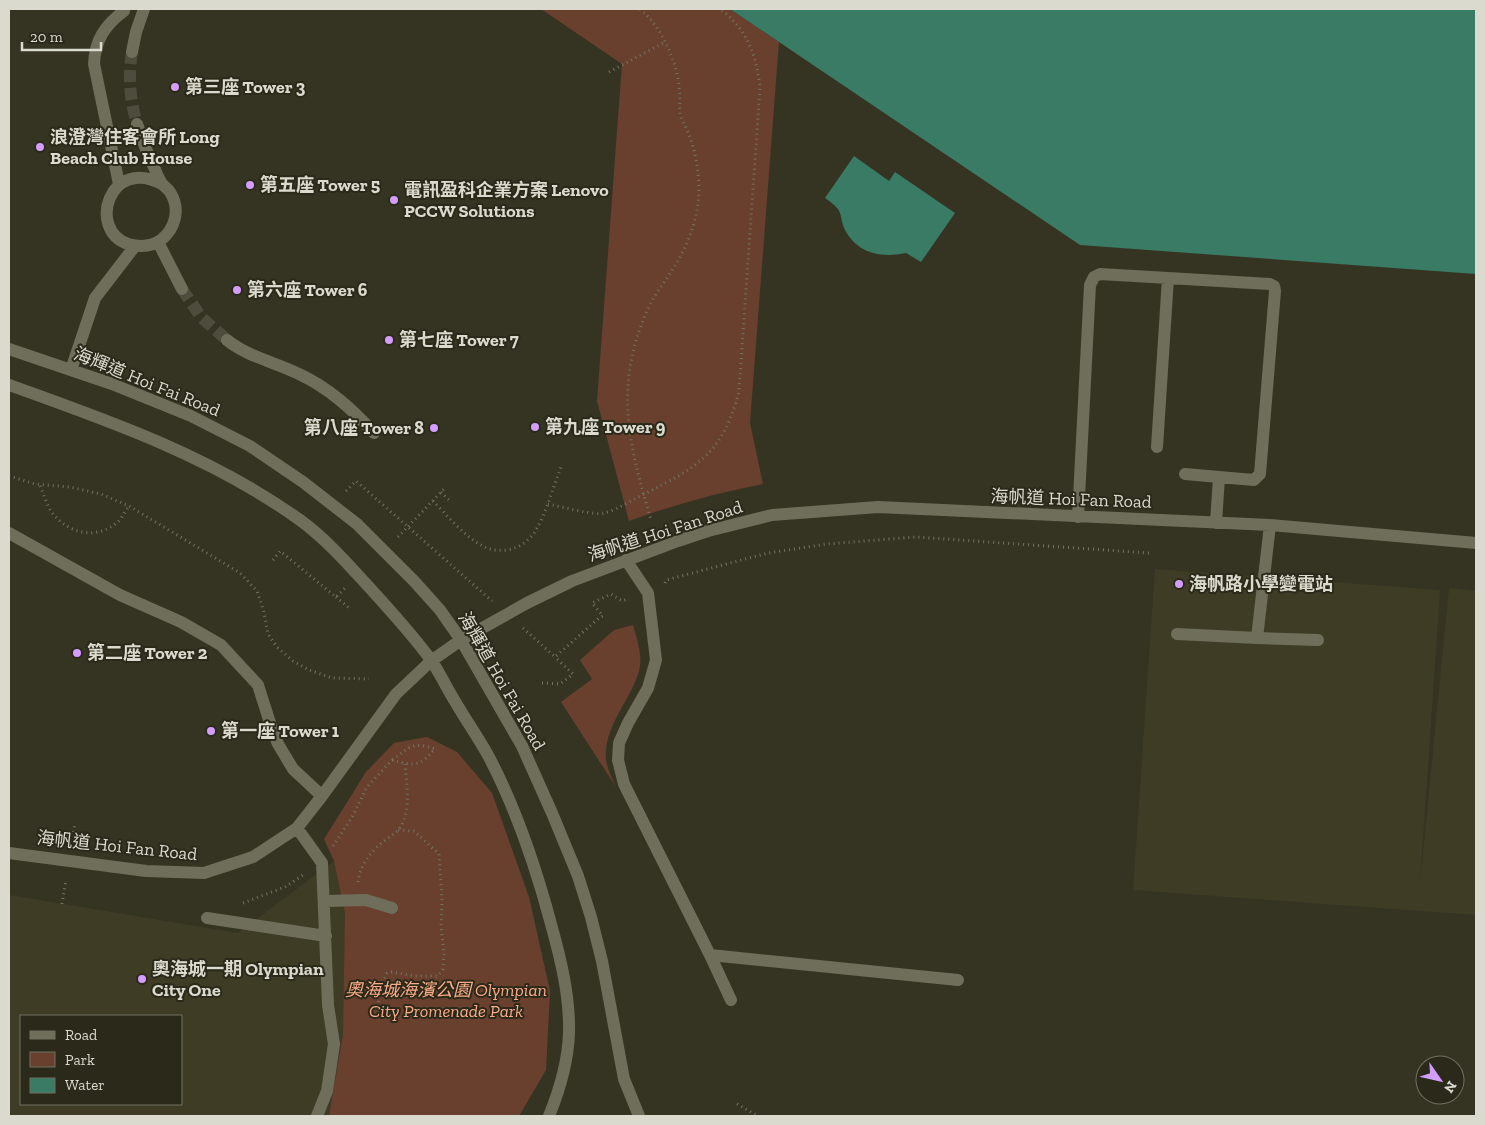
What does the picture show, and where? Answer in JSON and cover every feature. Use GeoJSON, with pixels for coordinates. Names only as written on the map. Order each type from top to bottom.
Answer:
{"type":"FeatureCollection","features":[{"type":"Feature","properties":{"kind":"street"},"geometry":{"type":"LineString","coordinates":[[132,52],[136,32],[144,9]]}},
{"type":"Feature","properties":{"kind":"street"},"geometry":{"type":"LineString","coordinates":[[120,184],[94,64],[94,53],[102,32],[112,20],[124,11]]}},
{"type":"Feature","properties":{"kind":"street"},"geometry":{"type":"LineString","coordinates":[[137,124],[144,145],[162,184]]}},
{"type":"Feature","properties":{"kind":"street"},"geometry":{"type":"LineString","coordinates":[[130,178],[152,178],[170,192],[176,214],[170,230],[158,242],[147,246],[135,246],[124,242],[115,235],[109,226],[106,215],[107,203],[112,193],[120,184],[130,178]]}},
{"type":"Feature","properties":{"kind":"street"},"geometry":{"type":"LineString","coordinates":[[158,242],[182,289]]}},
{"type":"Feature","properties":{"kind":"street"},"geometry":{"type":"LineString","coordinates":[[71,370],[95,298],[135,246]]}},
{"type":"Feature","properties":{"kind":"street"},"geometry":{"type":"LineString","coordinates":[[1078,517],[1090,285],[1094,277],[1100,274],[1270,284],[1274,286],[1260,474],[1254,480],[1185,474]]}},
{"type":"Feature","properties":{"kind":"street"},"geometry":{"type":"LineString","coordinates":[[1157,447],[1168,278]]}},
{"type":"Feature","properties":{"kind":"street"},"geometry":{"type":"LineString","coordinates":[[226,340],[253,356],[285,368],[323,387],[358,416],[374,433]]}},
{"type":"Feature","properties":{"kind":"street","name":"海輝道 Hoi Fai Road"},"geometry":{"type":"LineString","coordinates":[[9,348],[112,384],[191,416],[250,446],[303,482],[357,524],[440,610],[461,640],[525,754],[578,876],[602,961],[624,1079],[638,1116]]}},
{"type":"Feature","properties":{"kind":"street"},"geometry":{"type":"LineString","coordinates":[[9,385],[118,425],[181,452],[231,475],[285,510],[336,551],[392,612],[431,661],[490,758],[505,791],[542,891],[557,947],[568,1008],[569,1033],[563,1079],[549,1116]]}},
{"type":"Feature","properties":{"kind":"street"},"geometry":{"type":"LineString","coordinates":[[1216,523],[1219,478]]}},
{"type":"Feature","properties":{"kind":"street","name":"海帆道 Hoi Fan Road"},"geometry":{"type":"LineString","coordinates":[[9,853],[146,871],[204,873],[253,857],[297,828],[396,694],[431,661],[461,640],[527,603],[572,581],[708,531],[772,515],[878,507],[1270,525],[1476,543]]}},
{"type":"Feature","properties":{"kind":"street"},"geometry":{"type":"LineString","coordinates":[[1257,638],[1270,525]]}},
{"type":"Feature","properties":{"kind":"street"},"geometry":{"type":"LineString","coordinates":[[9,533],[120,595],[181,622],[221,645],[258,685],[278,744],[293,769],[322,796]]}},
{"type":"Feature","properties":{"kind":"street"},"geometry":{"type":"LineString","coordinates":[[626,560],[648,593],[656,660],[648,688],[628,723],[620,743],[618,760],[624,784],[710,954],[731,1000]]}},
{"type":"Feature","properties":{"kind":"street"},"geometry":{"type":"LineString","coordinates":[[1178,634],[1318,640]]}},
{"type":"Feature","properties":{"kind":"street"},"geometry":{"type":"LineString","coordinates":[[297,828],[322,863],[325,902],[328,1005],[334,1044],[327,1091],[317,1116]]}},
{"type":"Feature","properties":{"kind":"street"},"geometry":{"type":"LineString","coordinates":[[325,902],[359,900],[392,908]]}},
{"type":"Feature","properties":{"kind":"street"},"geometry":{"type":"LineString","coordinates":[[207,918],[326,936]]}},
{"type":"Feature","properties":{"kind":"street"},"geometry":{"type":"LineString","coordinates":[[710,954],[958,980]]}},
{"type":"Feature","properties":{"kind":"path"},"geometry":{"type":"LineString","coordinates":[[640,9],[656,26],[665,42],[678,78],[680,96],[679,115],[695,152],[699,193],[696,212],[685,248],[653,300],[643,321],[635,343],[630,366],[627,393],[628,421],[632,448],[651,520]]}},
{"type":"Feature","properties":{"kind":"path"},"geometry":{"type":"LineString","coordinates":[[548,504],[603,514],[673,481],[704,459],[716,445],[734,410],[739,391],[760,88],[756,62],[747,38],[737,25],[720,9]]}},
{"type":"Feature","properties":{"kind":"path"},"geometry":{"type":"LineString","coordinates":[[609,72],[665,42]]}},
{"type":"Feature","properties":{"kind":"path"},"geometry":{"type":"LineString","coordinates":[[433,501],[480,545],[491,549],[513,549],[524,544],[540,526],[562,464]]}},
{"type":"Feature","properties":{"kind":"path"},"geometry":{"type":"LineString","coordinates":[[9,476],[35,484],[70,487],[101,494],[129,506],[240,573],[257,591],[264,612],[268,634],[276,647],[293,661],[309,670],[332,678],[369,679]]}},
{"type":"Feature","properties":{"kind":"path"},"geometry":{"type":"LineString","coordinates":[[345,491],[356,481],[496,605]]}},
{"type":"Feature","properties":{"kind":"path"},"geometry":{"type":"LineString","coordinates":[[40,486],[51,513],[68,528],[82,533],[102,532],[119,521],[129,506]]}},
{"type":"Feature","properties":{"kind":"path"},"geometry":{"type":"LineString","coordinates":[[441,492],[449,500]]}},
{"type":"Feature","properties":{"kind":"path"},"geometry":{"type":"LineString","coordinates":[[555,657],[603,616],[592,603],[611,594],[622,601],[660,590],[666,580],[768,554],[827,544],[915,537],[1149,553]]}},
{"type":"Feature","properties":{"kind":"path"},"geometry":{"type":"LineString","coordinates":[[274,560],[280,551]]}},
{"type":"Feature","properties":{"kind":"path"},"geometry":{"type":"LineString","coordinates":[[336,597],[349,608]]}},
{"type":"Feature","properties":{"kind":"path"},"geometry":{"type":"LineString","coordinates":[[518,624],[573,674],[560,684],[542,683]]}},
{"type":"Feature","properties":{"kind":"path"},"geometry":{"type":"LineString","coordinates":[[242,904],[285,887],[322,863],[351,819],[367,787],[392,760],[414,745],[435,749],[425,761],[411,765],[392,760]]}},
{"type":"Feature","properties":{"kind":"path"},"geometry":{"type":"LineString","coordinates":[[359,900],[357,884],[359,872],[368,856],[398,830],[404,820],[408,802],[405,764]]}},
{"type":"Feature","properties":{"kind":"path"},"geometry":{"type":"LineString","coordinates":[[379,1012],[378,994],[387,973],[438,976],[442,969],[444,954],[439,854],[414,831],[398,830]]}},
{"type":"Feature","properties":{"kind":"path"},"geometry":{"type":"LineString","coordinates":[[738,1104],[758,1116]]}},
{"type":"Feature","properties":{"kind":"shaded area"},"geometry":{"type":"Polygon","coordinates":[[[1155,569],[1440,590],[1420,884],[1449,588],[1476,591],[1476,915],[1133,890],[1155,569]]]}},
{"type":"Feature","properties":{"kind":"shaded area","name":"奧海城一期 Olympian City One"},"geometry":{"type":"Polygon","coordinates":[[[427,737],[457,752],[492,793],[529,897],[550,991],[546,1070],[519,1116],[9,1116],[9,895],[238,933],[334,861],[324,839],[366,772],[394,743],[427,737]]]}},
{"type":"Feature","properties":{"kind":"green space"},"geometry":{"type":"Polygon","coordinates":[[[541,9],[730,9],[779,42],[750,423],[763,484],[695,500],[629,521],[597,401],[622,64],[541,9]]]}},
{"type":"Feature","properties":{"kind":"green space"},"geometry":{"type":"Polygon","coordinates":[[[633,625],[640,654],[639,671],[611,729],[606,750],[607,765],[616,787],[561,702],[592,679],[580,660],[614,630],[633,625]]]}},
{"type":"Feature","properties":{"kind":"green space","name":"奧海城海濱公園 Olympian City Promenade Park"},"geometry":{"type":"Polygon","coordinates":[[[427,737],[457,752],[492,793],[529,897],[550,991],[546,1070],[519,1116],[329,1116],[343,1035],[345,913],[334,861],[324,839],[366,772],[394,743],[427,737]]]}},
{"type":"Feature","properties":{"kind":"water"},"geometry":{"type":"Polygon","coordinates":[[[730,9],[1476,9],[1476,274],[1080,245],[730,9]]]}},
{"type":"Feature","properties":{"kind":"water"},"geometry":{"type":"Polygon","coordinates":[[[854,156],[889,181],[895,172],[955,213],[921,262],[906,253],[888,255],[871,252],[863,249],[850,238],[845,230],[839,210],[825,198],[854,156]]]}},
{"type":"Feature","properties":{"kind":"tunnel"},"geometry":{"type":"LineString","coordinates":[[132,52],[130,89],[137,124]]}},
{"type":"Feature","properties":{"kind":"tunnel"},"geometry":{"type":"LineString","coordinates":[[182,289],[201,317],[227,340]]}},
{"type":"Feature","properties":{"kind":"place","name":"第三座 Tower 3"},"geometry":{"type":"Point","coordinates":[175,87]}},
{"type":"Feature","properties":{"kind":"place","name":"浪澄灣住客會所 Long Beach Club House"},"geometry":{"type":"Point","coordinates":[40,147]}},
{"type":"Feature","properties":{"kind":"place","name":"第五座 Tower 5"},"geometry":{"type":"Point","coordinates":[250,185]}},
{"type":"Feature","properties":{"kind":"place","name":"電訊盈科企業方案 Lenovo PCCW Solutions"},"geometry":{"type":"Point","coordinates":[394,200]}},
{"type":"Feature","properties":{"kind":"place","name":"第六座 Tower 6"},"geometry":{"type":"Point","coordinates":[237,290]}},
{"type":"Feature","properties":{"kind":"place","name":"第七座 Tower 7"},"geometry":{"type":"Point","coordinates":[389,340]}},
{"type":"Feature","properties":{"kind":"place","name":"第九座 Tower 9"},"geometry":{"type":"Point","coordinates":[535,427]}},
{"type":"Feature","properties":{"kind":"place","name":"第八座 Tower 8"},"geometry":{"type":"Point","coordinates":[434,428]}},
{"type":"Feature","properties":{"kind":"place","name":"海帆路小學變電站"},"geometry":{"type":"Point","coordinates":[1179,584]}},
{"type":"Feature","properties":{"kind":"place","name":"第二座 Tower 2"},"geometry":{"type":"Point","coordinates":[77,653]}},
{"type":"Feature","properties":{"kind":"place","name":"第一座 Tower 1"},"geometry":{"type":"Point","coordinates":[211,731]}},
{"type":"Feature","properties":{"kind":"place","name":"奧海城一期 Olympian City One"},"geometry":{"type":"Point","coordinates":[142,979]}}]}
